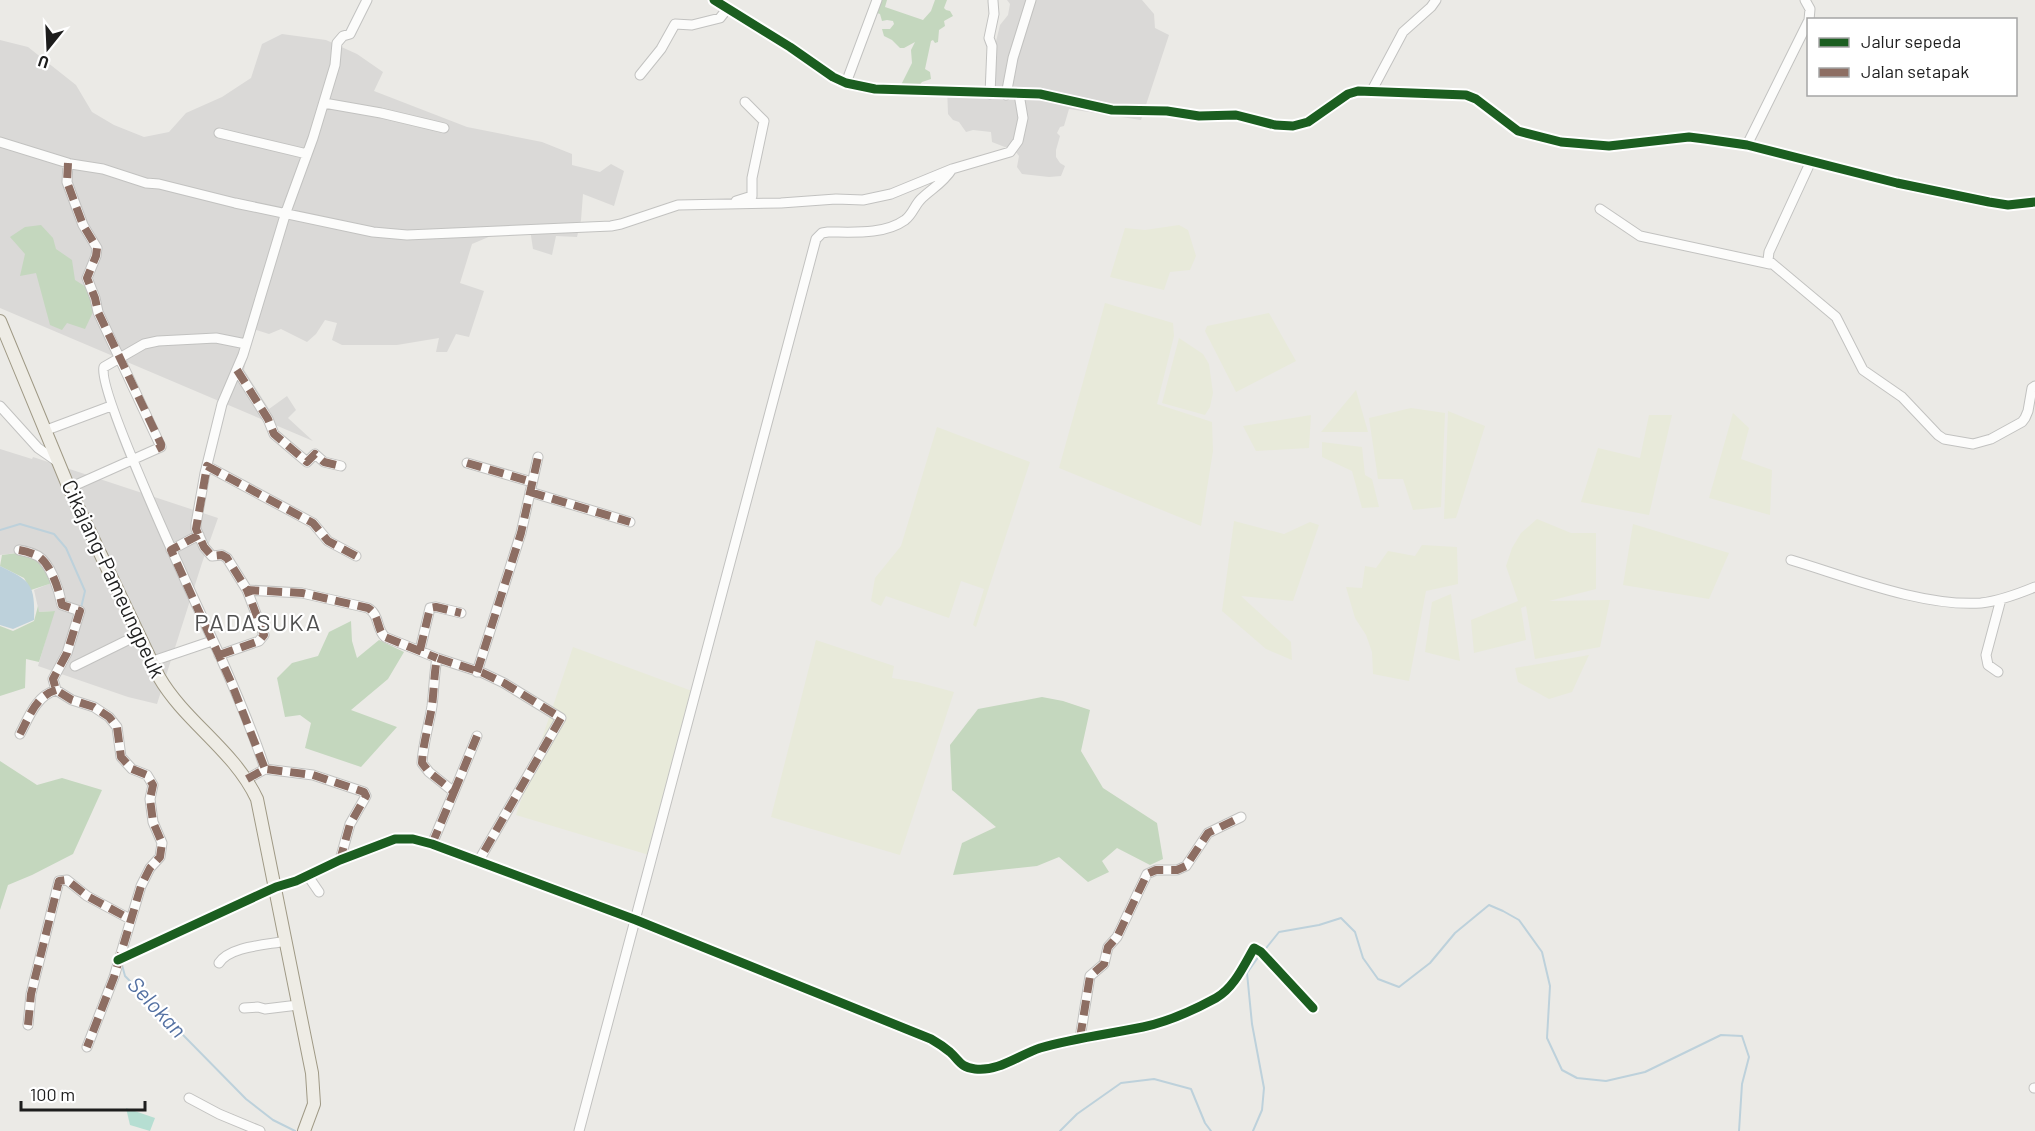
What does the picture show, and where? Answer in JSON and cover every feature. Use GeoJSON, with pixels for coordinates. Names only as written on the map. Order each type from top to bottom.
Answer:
{"type":"FeatureCollection","features":[{"type":"Feature","properties":{"kind":"main road","name":"Cikajang-Pameungpeuk"},"geometry":{"type":"LineString","coordinates":[[0,321],[69,488],[150,662],[170,693],[247,779],[259,803],[312,1073],[313,1110],[304,1131]]}},
{"type":"Feature","properties":{"kind":"street"},"geometry":{"type":"LineString","coordinates":[[219,655],[259,641],[264,636],[247,590],[227,558],[222,555],[212,556],[204,547],[199,535],[196,524],[207,466],[222,404],[246,344],[286,212],[336,65],[337,43],[343,36],[350,34],[367,0]]}},
{"type":"Feature","properties":{"kind":"street"},"geometry":{"type":"LineString","coordinates":[[714,0],[790,47],[832,77],[846,83],[875,89],[1048,96],[1112,110],[1167,111],[1199,116],[1236,115],[1275,125],[1293,126],[1308,122],[1348,94],[1358,92],[1466,95],[1476,99],[1518,131],[1569,143],[1609,146],[1689,137],[1747,145],[1897,183],[1989,202],[2008,205],[2035,202]]}},
{"type":"Feature","properties":{"kind":"street"},"geometry":{"type":"LineString","coordinates":[[846,83],[877,0]]}},
{"type":"Feature","properties":{"kind":"street"},"geometry":{"type":"LineString","coordinates":[[1006,95],[1013,58],[1031,0]]}},
{"type":"Feature","properties":{"kind":"street"},"geometry":{"type":"LineString","coordinates":[[1371,92],[1403,32],[1436,0]]}},
{"type":"Feature","properties":{"kind":"street"},"geometry":{"type":"LineString","coordinates":[[1805,0],[1810,9],[1809,18]]}},
{"type":"Feature","properties":{"kind":"street"},"geometry":{"type":"LineString","coordinates":[[990,94],[992,46],[988,38],[994,14],[993,1]]}},
{"type":"Feature","properties":{"kind":"street"},"geometry":{"type":"LineString","coordinates":[[640,75],[661,49],[675,24],[692,25],[720,18],[727,9]]}},
{"type":"Feature","properties":{"kind":"street"},"geometry":{"type":"LineString","coordinates":[[1747,145],[1807,25]]}},
{"type":"Feature","properties":{"kind":"street"},"geometry":{"type":"LineString","coordinates":[[0,142],[68,163],[103,169],[146,183],[373,232],[407,235],[611,226],[678,205],[878,198],[952,169],[1010,152],[1018,141],[1023,118],[1019,94]]}},
{"type":"Feature","properties":{"kind":"street"},"geometry":{"type":"LineString","coordinates":[[729,204],[752,196],[752,178],[764,121],[745,102]]}},
{"type":"Feature","properties":{"kind":"street"},"geometry":{"type":"LineString","coordinates":[[324,103],[381,113],[444,128]]}},
{"type":"Feature","properties":{"kind":"street"},"geometry":{"type":"LineString","coordinates":[[219,133],[307,154]]}},
{"type":"Feature","properties":{"kind":"street"},"geometry":{"type":"LineString","coordinates":[[1770,264],[1769,252],[1811,161]]}},
{"type":"Feature","properties":{"kind":"street"},"geometry":{"type":"LineString","coordinates":[[68,163],[67,182],[83,225],[97,248],[96,256],[87,274],[87,281],[94,295],[98,312],[161,444],[161,447],[157,449],[69,488]]}},
{"type":"Feature","properties":{"kind":"street"},"geometry":{"type":"LineString","coordinates":[[579,1131],[816,239],[822,233],[873,231],[897,224],[911,215],[921,198],[946,179],[952,169]]}},
{"type":"Feature","properties":{"kind":"street"},"geometry":{"type":"LineString","coordinates":[[1600,209],[1636,235],[1770,264],[1836,317],[1863,370],[1902,397],[1942,437],[1973,444],[2012,428],[2022,422],[2027,415],[2032,387],[2035,386]]}},
{"type":"Feature","properties":{"kind":"street"},"geometry":{"type":"LineString","coordinates":[[246,344],[216,338],[158,341],[144,344],[102,370],[111,406],[171,550],[259,749],[265,769]]}},
{"type":"Feature","properties":{"kind":"street"},"geometry":{"type":"LineString","coordinates":[[237,370],[276,436],[307,462],[315,454],[324,462],[341,466]]}},
{"type":"Feature","properties":{"kind":"street"},"geometry":{"type":"LineString","coordinates":[[0,406],[38,448],[58,462]]}},
{"type":"Feature","properties":{"kind":"street"},"geometry":{"type":"LineString","coordinates":[[44,431],[111,406]]}},
{"type":"Feature","properties":{"kind":"street"},"geometry":{"type":"LineString","coordinates":[[477,672],[519,541],[537,457]]}},
{"type":"Feature","properties":{"kind":"street"},"geometry":{"type":"LineString","coordinates":[[467,463],[532,482]]}},
{"type":"Feature","properties":{"kind":"street"},"geometry":{"type":"LineString","coordinates":[[207,466],[313,523],[328,541],[356,556]]}},
{"type":"Feature","properties":{"kind":"street"},"geometry":{"type":"LineString","coordinates":[[530,492],[630,522]]}},
{"type":"Feature","properties":{"kind":"street"},"geometry":{"type":"LineString","coordinates":[[171,550],[199,535]]}},
{"type":"Feature","properties":{"kind":"street"},"geometry":{"type":"LineString","coordinates":[[19,550],[37,555],[44,560],[58,586],[62,605],[80,612],[66,653],[53,679],[56,690],[72,700],[94,707],[109,717],[117,727],[122,758],[132,769],[147,775],[153,785],[150,799],[153,822],[162,843],[160,857],[150,868],[141,886],[130,919],[122,958],[87,1047]]}},
{"type":"Feature","properties":{"kind":"street"},"geometry":{"type":"LineString","coordinates":[[1791,560],[1856,580],[1943,602],[1984,603],[2035,587]]}},
{"type":"Feature","properties":{"kind":"street"},"geometry":{"type":"LineString","coordinates":[[247,590],[302,593],[368,608],[376,615],[382,635],[504,684],[561,718],[478,862]]}},
{"type":"Feature","properties":{"kind":"street"},"geometry":{"type":"LineString","coordinates":[[1998,672],[1988,665],[1986,656],[2001,599]]}},
{"type":"Feature","properties":{"kind":"street"},"geometry":{"type":"LineString","coordinates":[[420,650],[430,608],[436,607],[461,613]]}},
{"type":"Feature","properties":{"kind":"street"},"geometry":{"type":"LineString","coordinates":[[75,666],[138,636]]}},
{"type":"Feature","properties":{"kind":"street"},"geometry":{"type":"LineString","coordinates":[[150,662],[212,641]]}},
{"type":"Feature","properties":{"kind":"street"},"geometry":{"type":"LineString","coordinates":[[437,658],[422,763],[429,772],[454,792]]}},
{"type":"Feature","properties":{"kind":"street"},"geometry":{"type":"LineString","coordinates":[[20,734],[36,703],[49,692],[56,690]]}},
{"type":"Feature","properties":{"kind":"street"},"geometry":{"type":"LineString","coordinates":[[432,844],[477,736]]}},
{"type":"Feature","properties":{"kind":"street"},"geometry":{"type":"LineString","coordinates":[[247,779],[265,769],[313,775],[364,792],[366,796],[350,824],[340,860]]}},
{"type":"Feature","properties":{"kind":"street"},"geometry":{"type":"LineString","coordinates":[[1080,1038],[1090,976],[1104,964],[1108,947],[1117,937],[1147,874],[1156,870],[1177,870],[1186,866],[1208,833],[1241,817]]}},
{"type":"Feature","properties":{"kind":"street"},"geometry":{"type":"LineString","coordinates":[[122,958],[276,887],[308,876],[340,860],[395,838],[413,839],[432,844],[636,920],[931,1040],[953,1055],[958,1063],[970,1069],[993,1068],[1038,1049],[1080,1038],[1145,1026],[1218,997],[1242,971],[1254,948],[1261,952],[1313,1008]]}},
{"type":"Feature","properties":{"kind":"street"},"geometry":{"type":"LineString","coordinates":[[308,876],[319,892]]}},
{"type":"Feature","properties":{"kind":"street"},"geometry":{"type":"LineString","coordinates":[[28,1025],[31,994],[59,881],[67,880],[87,896],[130,919]]}},
{"type":"Feature","properties":{"kind":"street"},"geometry":{"type":"LineString","coordinates":[[219,963],[226,954],[234,951],[286,941]]}},
{"type":"Feature","properties":{"kind":"street"},"geometry":{"type":"LineString","coordinates":[[244,1008],[265,1009],[298,1005]]}},
{"type":"Feature","properties":{"kind":"street"},"geometry":{"type":"LineString","coordinates":[[189,1098],[219,1114],[260,1131]]}},
{"type":"Feature","properties":{"kind":"shaded area"},"geometry":{"type":"Polygon","coordinates":[[[1007,0],[1142,0],[1154,14],[1155,28],[1169,35],[1141,120],[1069,109],[1064,126],[1060,127],[1057,133],[1060,136],[1056,157],[1065,166],[1061,176],[1022,174],[1017,167],[1019,156],[1015,151],[992,142],[991,132],[973,130],[966,132],[959,122],[953,120],[948,114],[947,86],[985,86],[986,73],[1000,25],[1008,15],[1010,4],[1007,0]]]}},
{"type":"Feature","properties":{"kind":"shaded area"},"geometry":{"type":"Polygon","coordinates":[[[282,34],[326,40],[357,54],[383,72],[374,91],[467,127],[542,142],[572,154],[572,165],[600,172],[611,164],[624,171],[614,206],[583,194],[577,237],[556,236],[552,255],[533,249],[530,229],[505,230],[472,244],[460,283],[484,291],[469,337],[456,334],[447,352],[436,352],[439,338],[397,345],[342,345],[332,340],[337,323],[325,320],[316,334],[307,342],[281,329],[269,334],[253,329],[244,370],[269,409],[287,396],[296,410],[288,418],[313,441],[0,308],[0,40],[28,47],[76,85],[92,112],[114,125],[144,137],[169,132],[186,113],[222,97],[251,78],[262,44],[282,34]]]}},
{"type":"Feature","properties":{"kind":"shaded area"},"geometry":{"type":"Polygon","coordinates":[[[0,449],[32,459],[33,457],[218,518],[157,704],[128,697],[38,666],[54,611],[39,612],[34,590],[51,583],[25,552],[0,555],[0,449]]]}},
{"type":"Feature","properties":{"kind":"green space"},"geometry":{"type":"Polygon","coordinates":[[[878,0],[887,0],[885,7],[923,20],[931,11],[935,0],[947,0],[944,8],[953,16],[944,21],[945,26],[939,30],[938,42],[931,41],[925,69],[930,72],[931,79],[922,82],[917,88],[899,89],[912,63],[911,50],[915,42],[900,48],[884,36],[882,29],[890,29],[894,24],[893,21],[882,21],[880,14],[874,12],[878,0]]]}},
{"type":"Feature","properties":{"kind":"green space"},"geometry":{"type":"Polygon","coordinates":[[[41,225],[53,238],[56,249],[72,260],[75,280],[91,290],[94,310],[85,329],[67,323],[62,330],[50,325],[36,273],[20,276],[25,254],[10,237],[25,227],[41,225]]]}},
{"type":"Feature","properties":{"kind":"green space"},"geometry":{"type":"Polygon","coordinates":[[[1179,225],[1188,230],[1196,256],[1190,270],[1170,272],[1164,290],[1110,277],[1125,228],[1145,230],[1179,225]]]}},
{"type":"Feature","properties":{"kind":"green space"},"geometry":{"type":"Polygon","coordinates":[[[1105,303],[1173,323],[1174,336],[1157,404],[1212,422],[1213,451],[1201,526],[1059,468],[1105,303]]]}},
{"type":"Feature","properties":{"kind":"green space"},"geometry":{"type":"Polygon","coordinates":[[[1269,313],[1296,361],[1236,392],[1205,331],[1207,326],[1269,313]]]}},
{"type":"Feature","properties":{"kind":"green space"},"geometry":{"type":"Polygon","coordinates":[[[1179,338],[1203,354],[1209,364],[1213,393],[1210,407],[1205,415],[1162,403],[1179,338]]]}},
{"type":"Feature","properties":{"kind":"green space"},"geometry":{"type":"Polygon","coordinates":[[[1356,390],[1368,432],[1321,432],[1356,390]]]}},
{"type":"Feature","properties":{"kind":"green space"},"geometry":{"type":"Polygon","coordinates":[[[1411,408],[1445,413],[1441,507],[1413,510],[1403,479],[1378,479],[1369,418],[1411,408]]]}},
{"type":"Feature","properties":{"kind":"green space"},"geometry":{"type":"Polygon","coordinates":[[[1448,411],[1485,426],[1456,518],[1444,519],[1448,411]]]}},
{"type":"Feature","properties":{"kind":"green space"},"geometry":{"type":"Polygon","coordinates":[[[1733,413],[1749,428],[1741,459],[1772,470],[1770,515],[1709,498],[1733,413]]]}},
{"type":"Feature","properties":{"kind":"green space"},"geometry":{"type":"Polygon","coordinates":[[[1311,415],[1309,448],[1256,451],[1243,426],[1311,415]]]}},
{"type":"Feature","properties":{"kind":"green space"},"geometry":{"type":"Polygon","coordinates":[[[1649,415],[1672,415],[1649,515],[1581,502],[1598,448],[1640,458],[1649,415]]]}},
{"type":"Feature","properties":{"kind":"green space"},"geometry":{"type":"Polygon","coordinates":[[[937,427],[1030,462],[976,627],[973,625],[984,589],[961,581],[949,618],[886,596],[881,606],[871,601],[875,578],[901,546],[937,427]]]}},
{"type":"Feature","properties":{"kind":"green space"},"geometry":{"type":"Polygon","coordinates":[[[1322,442],[1362,447],[1365,475],[1372,479],[1379,507],[1362,508],[1352,471],[1322,457],[1322,442]]]}},
{"type":"Feature","properties":{"kind":"green space"},"geometry":{"type":"Polygon","coordinates":[[[1537,519],[1571,533],[1596,533],[1596,589],[1549,601],[1610,600],[1600,647],[1535,659],[1526,606],[1521,608],[1526,640],[1474,653],[1471,620],[1518,601],[1506,566],[1512,548],[1521,533],[1537,519]]]}},
{"type":"Feature","properties":{"kind":"green space"},"geometry":{"type":"Polygon","coordinates":[[[1234,521],[1284,534],[1310,522],[1319,525],[1293,601],[1241,596],[1291,642],[1292,660],[1266,649],[1222,611],[1234,521]]]}},
{"type":"Feature","properties":{"kind":"green space"},"geometry":{"type":"Polygon","coordinates":[[[1633,524],[1729,553],[1709,599],[1623,585],[1633,524]]]}},
{"type":"Feature","properties":{"kind":"green space"},"geometry":{"type":"Polygon","coordinates":[[[1422,545],[1457,547],[1458,584],[1426,591],[1409,681],[1373,674],[1372,652],[1366,635],[1355,618],[1346,587],[1362,588],[1365,566],[1376,568],[1388,551],[1415,556],[1422,545]]]}},
{"type":"Feature","properties":{"kind":"green space"},"geometry":{"type":"Polygon","coordinates":[[[25,552],[40,564],[52,583],[31,590],[24,578],[0,566],[2,555],[25,552]]]}},
{"type":"Feature","properties":{"kind":"green space"},"geometry":{"type":"Polygon","coordinates":[[[1451,594],[1460,661],[1425,652],[1432,602],[1451,594]]]}},
{"type":"Feature","properties":{"kind":"green space"},"geometry":{"type":"Polygon","coordinates":[[[38,606],[39,612],[55,611],[39,662],[26,659],[25,688],[0,696],[0,626],[13,631],[34,621],[38,606]]]}},
{"type":"Feature","properties":{"kind":"green space"},"geometry":{"type":"Polygon","coordinates":[[[351,621],[352,641],[357,658],[379,640],[404,652],[388,679],[351,710],[397,727],[361,767],[305,748],[311,723],[300,715],[285,717],[277,678],[292,663],[318,656],[329,632],[351,621]]]}},
{"type":"Feature","properties":{"kind":"green space"},"geometry":{"type":"Polygon","coordinates":[[[816,640],[894,666],[892,678],[954,692],[900,855],[771,817],[816,640]]]}},
{"type":"Feature","properties":{"kind":"green space"},"geometry":{"type":"Polygon","coordinates":[[[573,647],[692,691],[649,855],[516,815],[573,647]]]}},
{"type":"Feature","properties":{"kind":"green space"},"geometry":{"type":"Polygon","coordinates":[[[1589,655],[1572,692],[1549,699],[1518,682],[1515,668],[1589,655]]]}},
{"type":"Feature","properties":{"kind":"green space"},"geometry":{"type":"Polygon","coordinates":[[[1042,697],[1090,710],[1081,751],[1103,788],[1157,823],[1163,859],[1150,865],[1117,848],[1102,861],[1109,872],[1088,882],[1059,857],[1037,866],[953,875],[962,843],[996,827],[952,790],[950,745],[978,709],[1042,697]]]}},
{"type":"Feature","properties":{"kind":"green space"},"geometry":{"type":"Polygon","coordinates":[[[0,761],[37,785],[62,778],[102,790],[73,854],[8,885],[0,910],[0,761]]]}},
{"type":"Feature","properties":{"kind":"green space"},"geometry":{"type":"Polygon","coordinates":[[[126,1108],[155,1118],[150,1131],[130,1125],[126,1108]]]}},
{"type":"Feature","properties":{"kind":"water"},"geometry":{"type":"Polygon","coordinates":[[[0,566],[25,580],[32,591],[34,620],[13,629],[0,625],[0,566]]]}},
{"type":"Feature","properties":{"kind":"waterway","name":"Selokan"},"geometry":{"type":"LineString","coordinates":[[0,530],[20,524],[54,534],[66,548],[85,591],[81,608]]}},
{"type":"Feature","properties":{"kind":"waterway"},"geometry":{"type":"LineString","coordinates":[[1263,952],[1279,932],[1319,925],[1341,918],[1355,932],[1363,958],[1378,979],[1399,987],[1430,963],[1455,933],[1489,905],[1519,920],[1542,952],[1550,986],[1547,1038],[1562,1070],[1577,1078],[1606,1081],[1645,1072],[1721,1035],[1742,1036],[1749,1057],[1742,1084],[1739,1131]]}},
{"type":"Feature","properties":{"kind":"waterway"},"geometry":{"type":"LineString","coordinates":[[1253,1131],[1262,1110],[1264,1088],[1252,1024],[1247,973],[1259,956]]}},
{"type":"Feature","properties":{"kind":"waterway","name":"Selokan"},"geometry":{"type":"LineString","coordinates":[[122,965],[125,976],[246,1099],[273,1120],[295,1131]]}},
{"type":"Feature","properties":{"kind":"waterway"},"geometry":{"type":"LineString","coordinates":[[1060,1131],[1077,1114],[1121,1083],[1154,1079],[1191,1089],[1205,1123],[1211,1131]]}},
{"type":"Feature","properties":{"kind":"marked path"},"geometry":{"type":"LineString","coordinates":[[68,163],[67,182],[83,225],[97,248],[87,278],[98,312],[161,444],[161,447],[157,449]]}},
{"type":"Feature","properties":{"kind":"marked path"},"geometry":{"type":"LineString","coordinates":[[237,370],[268,419],[274,434],[307,462],[315,454],[324,462],[341,466]]}},
{"type":"Feature","properties":{"kind":"marked path"},"geometry":{"type":"LineString","coordinates":[[477,672],[521,533],[538,457]]}},
{"type":"Feature","properties":{"kind":"marked path"},"geometry":{"type":"LineString","coordinates":[[467,463],[532,482]]}},
{"type":"Feature","properties":{"kind":"marked path"},"geometry":{"type":"LineString","coordinates":[[356,556],[328,541],[313,523],[207,466],[196,529],[204,547],[212,556],[222,555],[227,558],[247,590],[302,593],[368,608],[374,614],[385,637],[437,658]]}},
{"type":"Feature","properties":{"kind":"marked path"},"geometry":{"type":"LineString","coordinates":[[530,492],[630,522]]}},
{"type":"Feature","properties":{"kind":"marked path"},"geometry":{"type":"LineString","coordinates":[[199,535],[171,550],[231,682],[265,769]]}},
{"type":"Feature","properties":{"kind":"marked path"},"geometry":{"type":"LineString","coordinates":[[19,550],[43,560],[54,578],[62,605],[80,611],[67,653],[53,679],[56,690],[72,700],[94,707],[109,717],[117,727],[121,757],[132,769],[147,775],[153,785],[150,799],[153,822],[162,843],[160,857],[150,868],[141,886],[114,977],[87,1047]]}},
{"type":"Feature","properties":{"kind":"marked path"},"geometry":{"type":"LineString","coordinates":[[219,655],[259,641],[264,635],[247,590]]}},
{"type":"Feature","properties":{"kind":"marked path"},"geometry":{"type":"LineString","coordinates":[[420,650],[430,608],[436,607],[461,613]]}},
{"type":"Feature","properties":{"kind":"marked path"},"geometry":{"type":"LineString","coordinates":[[432,844],[454,792],[429,772],[422,763],[432,706],[437,658],[483,673],[504,683],[561,718],[478,862]]}},
{"type":"Feature","properties":{"kind":"marked path"},"geometry":{"type":"LineString","coordinates":[[20,734],[38,702],[56,690]]}},
{"type":"Feature","properties":{"kind":"marked path"},"geometry":{"type":"LineString","coordinates":[[454,792],[477,736]]}},
{"type":"Feature","properties":{"kind":"marked path"},"geometry":{"type":"LineString","coordinates":[[247,779],[265,769],[313,775],[364,792],[366,796],[350,824],[340,860]]}},
{"type":"Feature","properties":{"kind":"marked path"},"geometry":{"type":"LineString","coordinates":[[1080,1038],[1090,976],[1104,964],[1108,947],[1117,937],[1147,874],[1156,870],[1177,870],[1186,866],[1208,833],[1241,817]]}},
{"type":"Feature","properties":{"kind":"marked path"},"geometry":{"type":"LineString","coordinates":[[28,1025],[31,994],[59,881],[67,880],[87,896],[130,919]]}},
{"type":"Feature","properties":{"kind":"cycle path"},"geometry":{"type":"LineString","coordinates":[[714,0],[790,47],[833,77],[846,83],[875,89],[1040,94],[1112,110],[1167,111],[1199,116],[1236,115],[1275,125],[1293,126],[1308,122],[1348,94],[1358,91],[1466,95],[1476,99],[1518,131],[1561,142],[1609,146],[1689,137],[1705,139],[1747,145],[1897,183],[1989,202],[2008,205],[2035,202]]}},
{"type":"Feature","properties":{"kind":"cycle path"},"geometry":{"type":"LineString","coordinates":[[118,960],[340,860],[395,839],[413,839],[636,920],[931,1039],[950,1052],[963,1065],[975,1069],[1000,1066],[1040,1048],[1152,1025],[1190,1011],[1222,994],[1238,976],[1254,948],[1261,952],[1313,1008]]}},
{"type":"Feature","properties":{"kind":"district","name":"PADASUKA"},"geometry":{"type":"Point","coordinates":[258,623]}}]}
